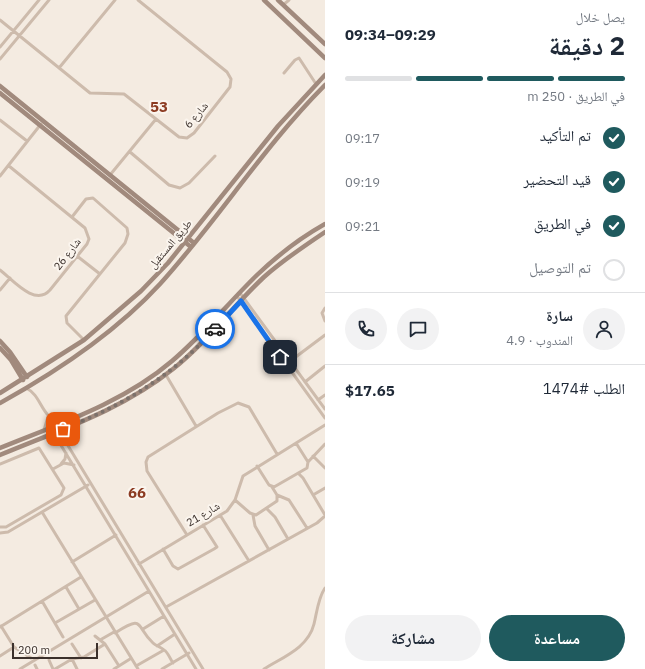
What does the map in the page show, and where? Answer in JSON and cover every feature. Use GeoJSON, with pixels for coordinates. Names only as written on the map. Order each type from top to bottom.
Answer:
{"type":"FeatureCollection","features":[{"type":"Feature","properties":{"kind":"street"},"geometry":{"type":"LineString","coordinates":[[0,47],[39,0]]}},
{"type":"Feature","properties":{"kind":"street"},"geometry":{"type":"LineString","coordinates":[[0,58],[49,0]]}},
{"type":"Feature","properties":{"kind":"street"},"geometry":{"type":"LineString","coordinates":[[59,68],[115,0]]}},
{"type":"Feature","properties":{"kind":"street","name":"شارع 6"},"geometry":{"type":"LineString","coordinates":[[0,20],[92,94],[126,95],[179,137],[187,138],[191,136],[230,87],[232,79],[227,72],[138,0]]}},
{"type":"Feature","properties":{"kind":"street"},"geometry":{"type":"LineString","coordinates":[[264,0],[325,58]]}},
{"type":"Feature","properties":{"kind":"street"},"geometry":{"type":"LineString","coordinates":[[278,0],[325,44]]}},
{"type":"Feature","properties":{"kind":"street"},"geometry":{"type":"LineString","coordinates":[[283,5],[289,0]]}},
{"type":"Feature","properties":{"kind":"street"},"geometry":{"type":"LineString","coordinates":[[31,9],[33,13],[37,14]]}},
{"type":"Feature","properties":{"kind":"street"},"geometry":{"type":"LineString","coordinates":[[26,16],[30,17],[31,21]]}},
{"type":"Feature","properties":{"kind":"street"},"geometry":{"type":"LineString","coordinates":[[310,43],[317,37]]}},
{"type":"Feature","properties":{"kind":"street"},"geometry":{"type":"LineString","coordinates":[[284,73],[295,60],[299,58],[316,84]]}},
{"type":"Feature","properties":{"kind":"street","name":"طريق المستقبل"},"geometry":{"type":"LineString","coordinates":[[0,393],[84,340],[139,294],[185,242],[278,126],[325,76]]}},
{"type":"Feature","properties":{"kind":"street","name":"طريق المستقبل"},"geometry":{"type":"LineString","coordinates":[[0,403],[62,365],[101,338],[159,285],[272,145],[325,85]]}},
{"type":"Feature","properties":{"kind":"street"},"geometry":{"type":"LineString","coordinates":[[0,86],[42,123],[191,247]]}},
{"type":"Feature","properties":{"kind":"street"},"geometry":{"type":"LineString","coordinates":[[0,93],[42,123]]}},
{"type":"Feature","properties":{"kind":"street"},"geometry":{"type":"LineString","coordinates":[[110,175],[156,119]]}},
{"type":"Feature","properties":{"kind":"street"},"geometry":{"type":"LineString","coordinates":[[0,120],[28,141]]}},
{"type":"Feature","properties":{"kind":"street"},"geometry":{"type":"LineString","coordinates":[[0,176],[42,123]]}},
{"type":"Feature","properties":{"kind":"street"},"geometry":{"type":"LineString","coordinates":[[130,152],[169,185],[180,188],[189,183],[215,156]]}},
{"type":"Feature","properties":{"kind":"street","name":"شارع 26"},"geometry":{"type":"LineString","coordinates":[[0,270],[32,296],[43,296],[48,293],[87,244],[89,236],[85,228],[9,166]]}},
{"type":"Feature","properties":{"kind":"street"},"geometry":{"type":"LineString","coordinates":[[101,171],[110,175],[194,243]]}},
{"type":"Feature","properties":{"kind":"street"},"geometry":{"type":"LineString","coordinates":[[72,217],[86,199],[91,198],[127,228],[128,234],[126,241],[66,318],[67,323],[84,340]]}},
{"type":"Feature","properties":{"kind":"street"},"geometry":{"type":"LineString","coordinates":[[0,448],[93,410],[134,389],[171,363],[204,332],[274,259],[292,245],[325,224]]}},
{"type":"Feature","properties":{"kind":"street"},"geometry":{"type":"LineString","coordinates":[[0,455],[96,416],[132,398],[166,375],[200,345],[242,299],[283,261],[325,232]]}},
{"type":"Feature","properties":{"kind":"street"},"geometry":{"type":"LineString","coordinates":[[77,256],[100,274]]}},
{"type":"Feature","properties":{"kind":"street"},"geometry":{"type":"LineString","coordinates":[[0,290],[10,278]]}},
{"type":"Feature","properties":{"kind":"street"},"geometry":{"type":"LineString","coordinates":[[239,294],[247,310],[325,418]]}},
{"type":"Feature","properties":{"kind":"street"},"geometry":{"type":"LineString","coordinates":[[242,299],[251,307],[325,409]]}},
{"type":"Feature","properties":{"kind":"street"},"geometry":{"type":"LineString","coordinates":[[247,310],[251,307]]}},
{"type":"Feature","properties":{"kind":"street"},"geometry":{"type":"LineString","coordinates":[[325,308],[322,316],[325,322]]}},
{"type":"Feature","properties":{"kind":"street"},"geometry":{"type":"LineString","coordinates":[[286,364],[325,335]]}},
{"type":"Feature","properties":{"kind":"street"},"geometry":{"type":"LineString","coordinates":[[0,341],[10,352],[27,377]]}},
{"type":"Feature","properties":{"kind":"street"},"geometry":{"type":"LineString","coordinates":[[0,348],[11,360],[22,380]]}},
{"type":"Feature","properties":{"kind":"street"},"geometry":{"type":"LineString","coordinates":[[57,358],[62,365]]}},
{"type":"Feature","properties":{"kind":"street"},"geometry":{"type":"LineString","coordinates":[[305,382],[325,366]]}},
{"type":"Feature","properties":{"kind":"street"},"geometry":{"type":"LineString","coordinates":[[166,375],[196,426]]}},
{"type":"Feature","properties":{"kind":"street"},"geometry":{"type":"LineString","coordinates":[[32,384],[33,392],[48,417],[54,421],[64,422]]}},
{"type":"Feature","properties":{"kind":"street"},"geometry":{"type":"LineString","coordinates":[[26,388],[33,392]]}},
{"type":"Feature","properties":{"kind":"street"},"geometry":{"type":"LineString","coordinates":[[318,400],[325,395]]}},
{"type":"Feature","properties":{"kind":"street"},"geometry":{"type":"LineString","coordinates":[[187,535],[147,471],[146,462],[152,454],[234,404],[242,403],[249,407],[277,454]]}},
{"type":"Feature","properties":{"kind":"street"},"geometry":{"type":"LineString","coordinates":[[93,410],[96,416]]}},
{"type":"Feature","properties":{"kind":"street"},"geometry":{"type":"LineString","coordinates":[[44,431],[48,417]]}},
{"type":"Feature","properties":{"kind":"street","name":"شارع 21"},"geometry":{"type":"LineString","coordinates":[[135,566],[230,508],[235,500],[241,480],[257,466],[325,425]]}},
{"type":"Feature","properties":{"kind":"street"},"geometry":{"type":"LineString","coordinates":[[63,429],[62,434],[64,439],[203,669]]}},
{"type":"Feature","properties":{"kind":"street"},"geometry":{"type":"LineString","coordinates":[[49,435],[56,437],[74,465],[196,669]]}},
{"type":"Feature","properties":{"kind":"street"},"geometry":{"type":"LineString","coordinates":[[59,442],[64,439]]}},
{"type":"Feature","properties":{"kind":"street"},"geometry":{"type":"LineString","coordinates":[[296,443],[308,462]]}},
{"type":"Feature","properties":{"kind":"street"},"geometry":{"type":"LineString","coordinates":[[272,487],[276,487],[307,468],[308,462],[325,444]]}},
{"type":"Feature","properties":{"kind":"street"},"geometry":{"type":"LineString","coordinates":[[0,464],[39,448],[64,486],[62,493],[6,527],[0,527]]}},
{"type":"Feature","properties":{"kind":"street"},"geometry":{"type":"LineString","coordinates":[[62,464],[66,453]]}},
{"type":"Feature","properties":{"kind":"street"},"geometry":{"type":"LineString","coordinates":[[313,456],[325,468]]}},
{"type":"Feature","properties":{"kind":"street"},"geometry":{"type":"LineString","coordinates":[[53,468],[62,464],[74,465]]}},
{"type":"Feature","properties":{"kind":"street"},"geometry":{"type":"LineString","coordinates":[[257,466],[277,495],[289,500],[307,528]]}},
{"type":"Feature","properties":{"kind":"street"},"geometry":{"type":"LineString","coordinates":[[166,607],[269,550],[307,528],[325,515],[298,473]]}},
{"type":"Feature","properties":{"kind":"street"},"geometry":{"type":"LineString","coordinates":[[0,533],[8,532],[91,484]]}},
{"type":"Feature","properties":{"kind":"street"},"geometry":{"type":"LineString","coordinates":[[313,495],[325,488]]}},
{"type":"Feature","properties":{"kind":"street"},"geometry":{"type":"LineString","coordinates":[[253,515],[256,515],[275,504],[277,495]]}},
{"type":"Feature","properties":{"kind":"street"},"geometry":{"type":"LineString","coordinates":[[235,500],[253,515],[255,526],[269,550]]}},
{"type":"Feature","properties":{"kind":"street"},"geometry":{"type":"LineString","coordinates":[[267,509],[275,517],[288,539]]}},
{"type":"Feature","properties":{"kind":"street"},"geometry":{"type":"LineString","coordinates":[[42,512],[130,659],[137,668],[164,650]]}},
{"type":"Feature","properties":{"kind":"street"},"geometry":{"type":"LineString","coordinates":[[220,515],[249,561]]}},
{"type":"Feature","properties":{"kind":"street"},"geometry":{"type":"LineString","coordinates":[[163,549],[173,566],[178,568],[214,549],[217,547],[203,525]]}},
{"type":"Feature","properties":{"kind":"street"},"geometry":{"type":"LineString","coordinates":[[72,562],[116,535]]}},
{"type":"Feature","properties":{"kind":"street"},"geometry":{"type":"LineString","coordinates":[[31,658],[14,648],[0,626],[81,577]]}},
{"type":"Feature","properties":{"kind":"street"},"geometry":{"type":"LineString","coordinates":[[66,587],[79,609]]}},
{"type":"Feature","properties":{"kind":"street"},"geometry":{"type":"LineString","coordinates":[[264,669],[297,649],[308,638],[319,601],[325,588]]}},
{"type":"Feature","properties":{"kind":"street"},"geometry":{"type":"LineString","coordinates":[[20,669],[149,591]]}},
{"type":"Feature","properties":{"kind":"street"},"geometry":{"type":"LineString","coordinates":[[55,623],[95,600]]}},
{"type":"Feature","properties":{"kind":"street"},"geometry":{"type":"LineString","coordinates":[[42,601],[63,637]]}},
{"type":"Feature","properties":{"kind":"street"},"geometry":{"type":"LineString","coordinates":[[143,629],[164,616]]}},
{"type":"Feature","properties":{"kind":"street"},"geometry":{"type":"LineString","coordinates":[[100,640],[132,624],[138,625],[156,646],[164,650],[173,663]]}},
{"type":"Feature","properties":{"kind":"street"},"geometry":{"type":"LineString","coordinates":[[156,646],[175,634]]}},
{"type":"Feature","properties":{"kind":"street"},"geometry":{"type":"LineString","coordinates":[[95,636],[105,644],[119,666]]}},
{"type":"Feature","properties":{"kind":"street"},"geometry":{"type":"LineString","coordinates":[[72,644],[81,658]]}},
{"type":"Feature","properties":{"kind":"street"},"geometry":{"type":"LineString","coordinates":[[48,660],[54,669],[72,659],[81,658],[105,644]]}},
{"type":"Feature","properties":{"kind":"street"},"geometry":{"type":"LineString","coordinates":[[0,656],[14,648]]}},
{"type":"Feature","properties":{"kind":"street"},"geometry":{"type":"LineString","coordinates":[[162,669],[192,651]]}},
{"type":"Feature","properties":{"kind":"street"},"geometry":{"type":"LineString","coordinates":[[72,659],[77,669]]}},
{"type":"Feature","properties":{"kind":"street"},"geometry":{"type":"LineString","coordinates":[[114,669],[130,659]]}},
{"type":"Feature","properties":{"kind":"street"},"geometry":{"type":"LineString","coordinates":[[35,665],[37,669]]}},
{"type":"Feature","properties":{"kind":"way so far"},"geometry":{"type":"LineString","coordinates":[[63,429],[114,408],[149,387],[187,358],[215,329]]}},
{"type":"Feature","properties":{"kind":"district","name":"53"},"geometry":{"type":"Point","coordinates":[159,106]}},
{"type":"Feature","properties":{"kind":"district","name":"66"},"geometry":{"type":"Point","coordinates":[137,492]}},
{"type":"Feature","properties":{"kind":"route"},"geometry":{"type":"LineString","coordinates":[[215,329],[241,301],[280,357]]}}]}
